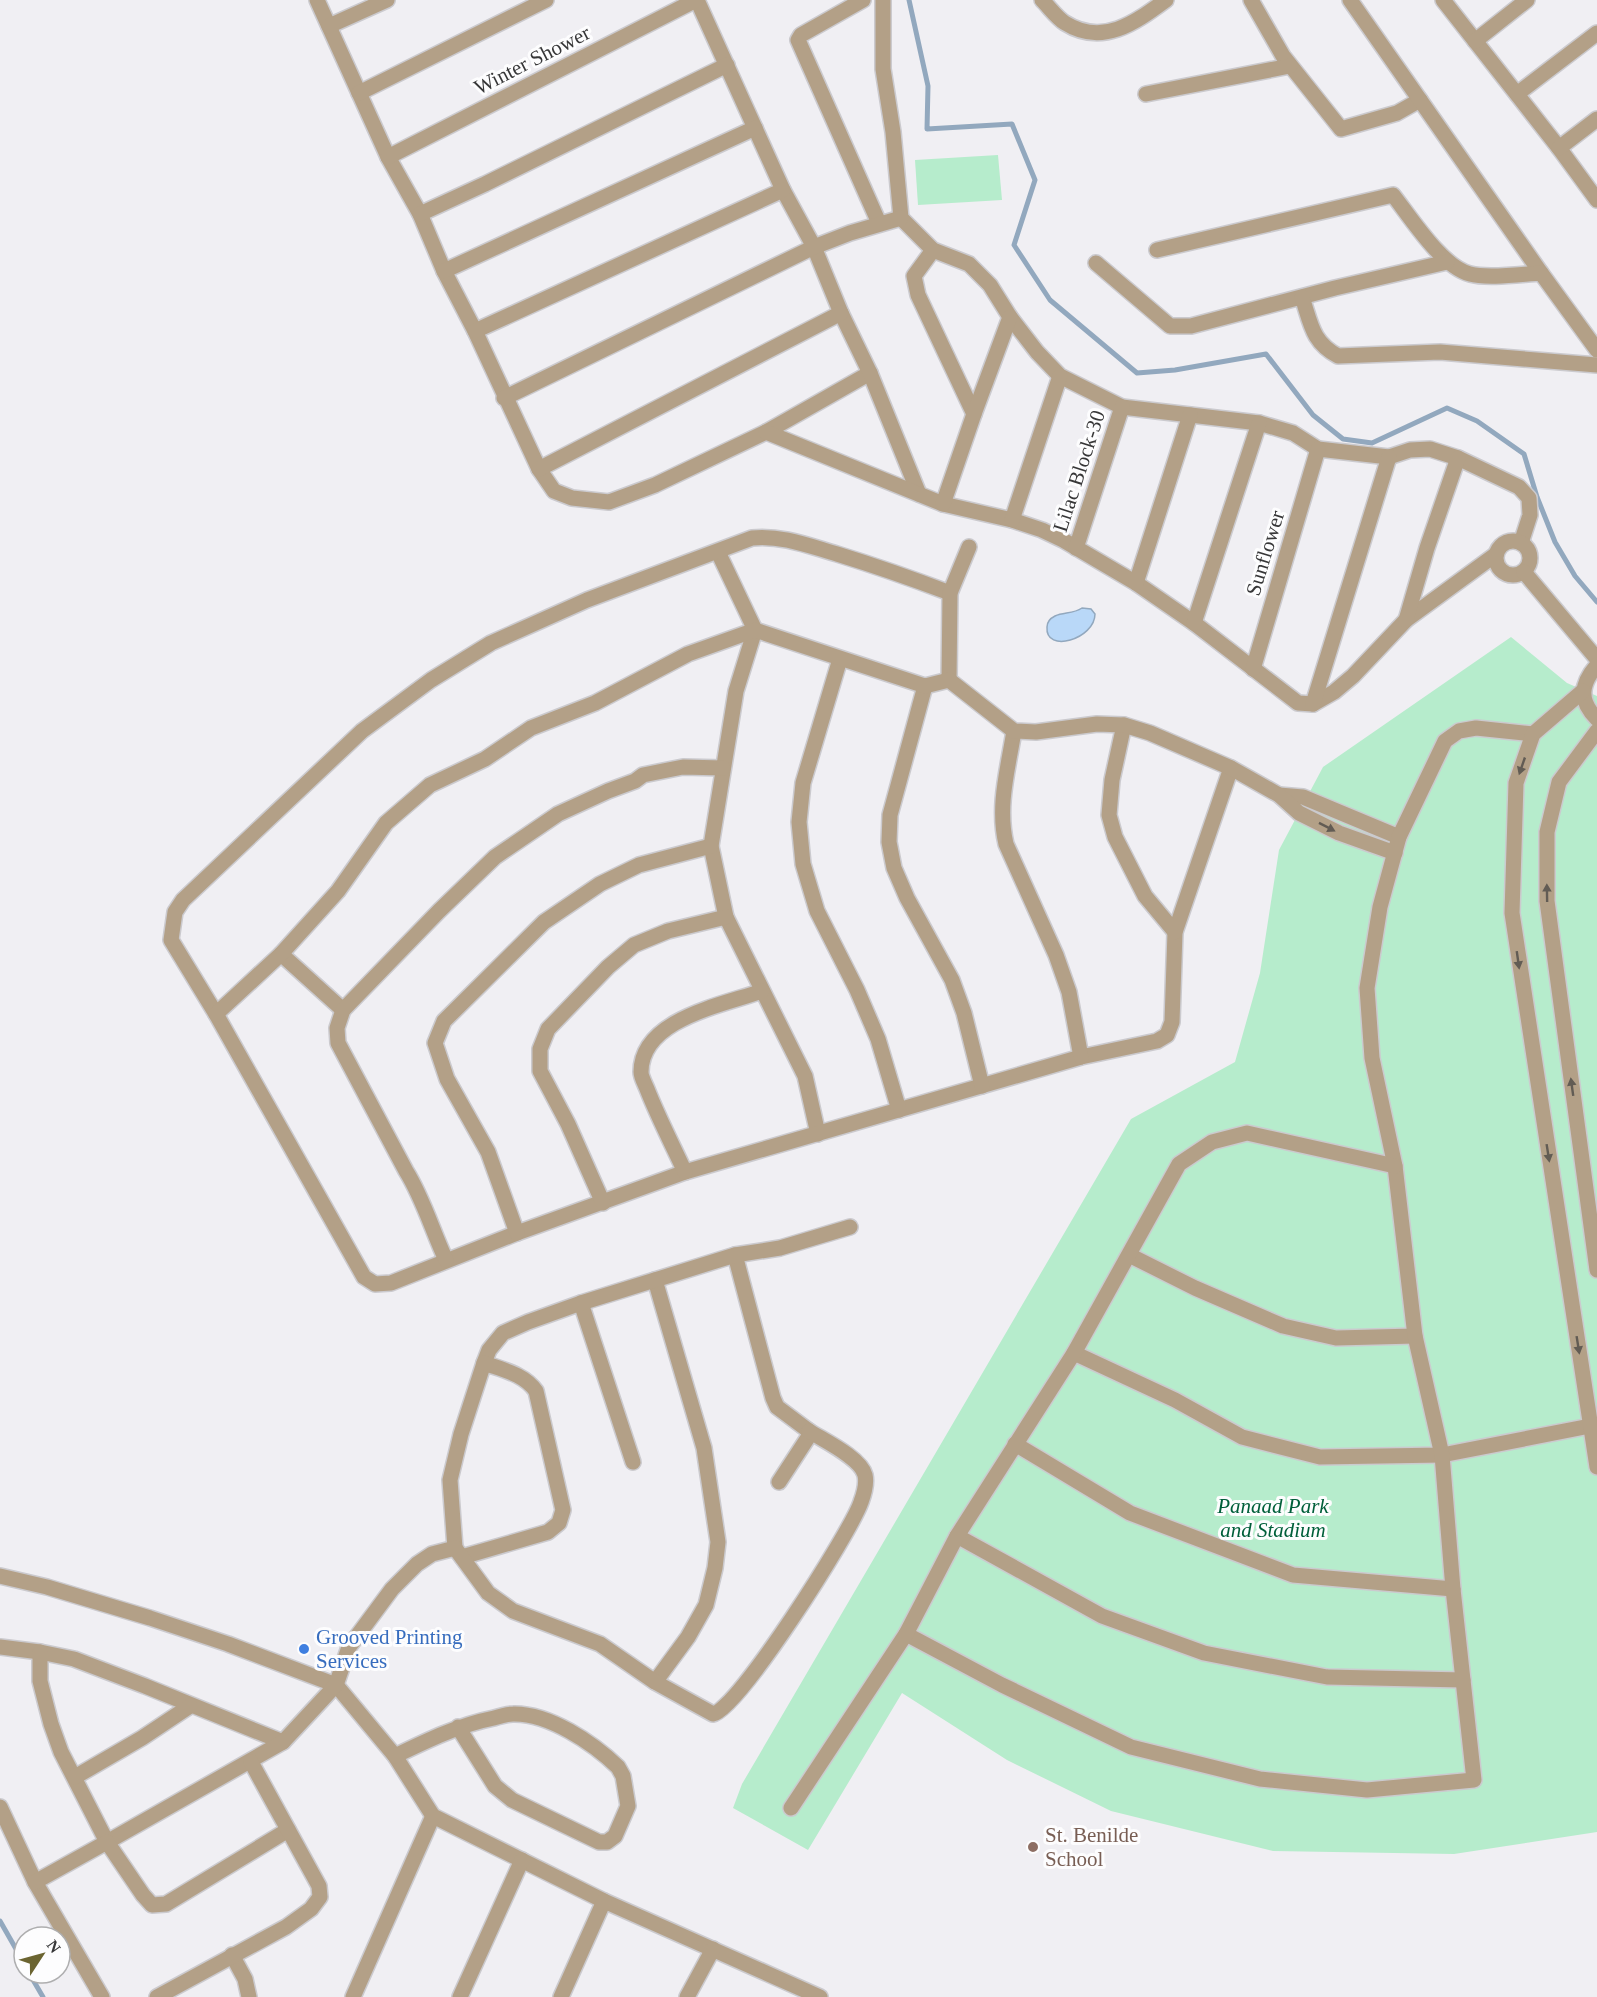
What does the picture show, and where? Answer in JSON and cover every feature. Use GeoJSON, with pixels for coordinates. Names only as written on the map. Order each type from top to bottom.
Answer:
{"type":"FeatureCollection","features":[{"type":"Feature","properties":{"kind":"street"},"geometry":{"type":"LineString","coordinates":[[317,0],[388,158],[420,214],[444,271],[475,331],[504,398],[539,469],[554,491],[572,498],[609,502],[655,485],[766,432],[870,373]]}},
{"type":"Feature","properties":{"kind":"street"},"geometry":{"type":"LineString","coordinates":[[329,26],[387,0]]}},
{"type":"Feature","properties":{"kind":"street"},"geometry":{"type":"LineString","coordinates":[[359,93],[546,0]]}},
{"type":"Feature","properties":{"kind":"street"},"geometry":{"type":"LineString","coordinates":[[697,0],[783,190],[813,247],[870,373],[919,494]]}},
{"type":"Feature","properties":{"kind":"street","name":"Winter Shower"},"geometry":{"type":"LineString","coordinates":[[388,158],[697,0]]}},
{"type":"Feature","properties":{"kind":"street"},"geometry":{"type":"LineString","coordinates":[[863,0],[801,35],[798,40],[879,223]]}},
{"type":"Feature","properties":{"kind":"street"},"geometry":{"type":"LineString","coordinates":[[883,0],[883,69],[893,132],[901,218],[933,250],[969,264],[990,285],[1010,317],[1037,352],[1060,376],[1122,406],[1259,423],[1293,433],[1318,449],[1389,458],[1410,450],[1430,449],[1458,458],[1519,487],[1528,498],[1530,515],[1521,543]]}},
{"type":"Feature","properties":{"kind":"street"},"geometry":{"type":"LineString","coordinates":[[1042,0],[1064,22],[1082,32],[1108,33],[1136,21],[1167,0]]}},
{"type":"Feature","properties":{"kind":"street"},"geometry":{"type":"LineString","coordinates":[[1350,0],[1597,350]]}},
{"type":"Feature","properties":{"kind":"street"},"geometry":{"type":"LineString","coordinates":[[1443,0],[1597,200]]}},
{"type":"Feature","properties":{"kind":"street"},"geometry":{"type":"LineString","coordinates":[[1475,41],[1527,0]]}},
{"type":"Feature","properties":{"kind":"street"},"geometry":{"type":"LineString","coordinates":[[1256,2],[1290,66],[1341,129],[1397,113],[1420,100]]}},
{"type":"Feature","properties":{"kind":"street"},"geometry":{"type":"LineString","coordinates":[[1517,94],[1597,33]]}},
{"type":"Feature","properties":{"kind":"street"},"geometry":{"type":"LineString","coordinates":[[420,214],[727,65]]}},
{"type":"Feature","properties":{"kind":"street"},"geometry":{"type":"LineString","coordinates":[[1146,94],[1290,66]]}},
{"type":"Feature","properties":{"kind":"street"},"geometry":{"type":"LineString","coordinates":[[1559,148],[1597,119]]}},
{"type":"Feature","properties":{"kind":"street"},"geometry":{"type":"LineString","coordinates":[[444,271],[755,128]]}},
{"type":"Feature","properties":{"kind":"street"},"geometry":{"type":"LineString","coordinates":[[475,331],[783,190]]}},
{"type":"Feature","properties":{"kind":"street"},"geometry":{"type":"LineString","coordinates":[[1157,250],[1393,195],[1446,262],[1459,271],[1473,275],[1541,273]]}},
{"type":"Feature","properties":{"kind":"street"},"geometry":{"type":"LineString","coordinates":[[504,398],[813,247],[879,223],[901,218]]}},
{"type":"Feature","properties":{"kind":"street"},"geometry":{"type":"LineString","coordinates":[[933,250],[914,276],[918,295],[974,414]]}},
{"type":"Feature","properties":{"kind":"street"},"geometry":{"type":"LineString","coordinates":[[1096,263],[1170,326],[1191,326],[1446,262]]}},
{"type":"Feature","properties":{"kind":"street"},"geometry":{"type":"LineString","coordinates":[[1302,297],[1315,337],[1325,349],[1338,356],[1440,352],[1597,365]]}},
{"type":"Feature","properties":{"kind":"street"},"geometry":{"type":"LineString","coordinates":[[539,469],[841,313]]}},
{"type":"Feature","properties":{"kind":"street"},"geometry":{"type":"LineString","coordinates":[[943,504],[1010,317]]}},
{"type":"Feature","properties":{"kind":"street"},"geometry":{"type":"LineString","coordinates":[[1012,520],[1060,376]]}},
{"type":"Feature","properties":{"kind":"street","name":"Lilac Block-30"},"geometry":{"type":"LineString","coordinates":[[1076,548],[1122,406]]}},
{"type":"Feature","properties":{"kind":"street"},"geometry":{"type":"LineString","coordinates":[[1136,583],[1190,415]]}},
{"type":"Feature","properties":{"kind":"street"},"geometry":{"type":"LineString","coordinates":[[1194,623],[1259,423]]}},
{"type":"Feature","properties":{"kind":"street"},"geometry":{"type":"LineString","coordinates":[[766,432],[943,504],[1012,520],[1042,530],[1136,583],[1194,623],[1298,704],[1313,704],[1334,692],[1353,676],[1406,620],[1495,555],[1502,545],[1512,541],[1521,543],[1529,551],[1530,564],[1524,572],[1512,576],[1500,570],[1495,555]]}},
{"type":"Feature","properties":{"kind":"street","name":"Sunflower"},"geometry":{"type":"LineString","coordinates":[[1253,669],[1318,449]]}},
{"type":"Feature","properties":{"kind":"street"},"geometry":{"type":"LineString","coordinates":[[1313,704],[1389,458]]}},
{"type":"Feature","properties":{"kind":"street"},"geometry":{"type":"LineString","coordinates":[[1406,620],[1427,548],[1458,458]]}},
{"type":"Feature","properties":{"kind":"street"},"geometry":{"type":"LineString","coordinates":[[950,593],[897,573],[769,536],[752,538],[587,600],[491,643],[431,680],[362,731],[183,900],[175,912],[171,940],[216,1014],[364,1277],[375,1284],[391,1283],[517,1233],[685,1172],[1081,1057],[1157,1041],[1167,1035],[1172,1022],[1175,932],[1230,768]]}},
{"type":"Feature","properties":{"kind":"street"},"geometry":{"type":"LineString","coordinates":[[949,680],[950,593],[969,547]]}},
{"type":"Feature","properties":{"kind":"street"},"geometry":{"type":"LineString","coordinates":[[718,552],[755,630],[736,690],[711,846],[726,917],[805,1076],[818,1134]]}},
{"type":"Feature","properties":{"kind":"street"},"geometry":{"type":"LineString","coordinates":[[1524,572],[1597,660]]}},
{"type":"Feature","properties":{"kind":"street"},"geometry":{"type":"LineString","coordinates":[[216,1014],[281,954],[338,891],[386,823],[430,785],[485,759],[531,728],[595,703],[688,654],[755,630],[925,686],[949,680]]}},
{"type":"Feature","properties":{"kind":"street"},"geometry":{"type":"LineString","coordinates":[[840,659],[803,783],[800,822],[803,864],[817,911],[857,990],[878,1039],[899,1110]]}},
{"type":"Feature","properties":{"kind":"street"},"geometry":{"type":"LineString","coordinates":[[1597,665],[1587,677],[1583,691],[1588,710],[1597,719]]}},
{"type":"Feature","properties":{"kind":"street"},"geometry":{"type":"LineString","coordinates":[[949,680],[1014,730],[1036,732],[1097,724],[1124,725],[1150,733],[1230,768],[1279,795],[1299,813],[1329,828],[1395,853]]}},
{"type":"Feature","properties":{"kind":"street"},"geometry":{"type":"LineString","coordinates":[[925,686],[890,815],[889,842],[894,868],[907,897],[952,980],[964,1013],[982,1086]]}},
{"type":"Feature","properties":{"kind":"street"},"geometry":{"type":"LineString","coordinates":[[1583,691],[1533,734],[1516,783],[1512,914],[1593,1404],[1590,1426],[1597,1467]]}},
{"type":"Feature","properties":{"kind":"street"},"geometry":{"type":"LineString","coordinates":[[1124,725],[1112,780],[1109,815],[1115,837],[1145,896],[1175,932]]}},
{"type":"Feature","properties":{"kind":"street"},"geometry":{"type":"LineString","coordinates":[[906,1634],[1002,1685],[1131,1747],[1260,1779],[1367,1790],[1474,1780],[1453,1589],[1442,1455],[1415,1336],[1395,1166],[1372,1058],[1367,988],[1380,907],[1399,837],[1445,741],[1459,731],[1476,728],[1533,734]]}},
{"type":"Feature","properties":{"kind":"street"},"geometry":{"type":"LineString","coordinates":[[1014,730],[1001,809],[1002,829],[1006,844],[1056,955],[1069,992],[1081,1057]]}},
{"type":"Feature","properties":{"kind":"street"},"geometry":{"type":"LineString","coordinates":[[1597,731],[1558,782],[1548,832],[1547,901],[1597,1269]]}},
{"type":"Feature","properties":{"kind":"street"},"geometry":{"type":"LineString","coordinates":[[446,1260],[418,1190],[338,1043],[337,1028],[343,1010],[439,910],[495,857],[558,814],[635,781],[643,775],[682,767],[723,768]]}},
{"type":"Feature","properties":{"kind":"street"},"geometry":{"type":"LineString","coordinates":[[1279,795],[1304,797],[1399,837]]}},
{"type":"Feature","properties":{"kind":"street"},"geometry":{"type":"LineString","coordinates":[[517,1233],[488,1152],[447,1079],[435,1043],[444,1021],[544,922],[600,884],[639,865],[711,846]]}},
{"type":"Feature","properties":{"kind":"street"},"geometry":{"type":"LineString","coordinates":[[603,1203],[568,1124],[540,1071],[540,1049],[548,1029],[608,967],[634,945],[668,931],[726,917]]}},
{"type":"Feature","properties":{"kind":"street"},"geometry":{"type":"LineString","coordinates":[[281,954],[343,1010]]}},
{"type":"Feature","properties":{"kind":"street"},"geometry":{"type":"LineString","coordinates":[[685,1172],[640,1073],[645,1049],[674,1022],[762,991]]}},
{"type":"Feature","properties":{"kind":"street"},"geometry":{"type":"LineString","coordinates":[[791,1808],[906,1634],[957,1536],[1074,1353],[1179,1164],[1212,1142],[1247,1133],[1395,1166]]}},
{"type":"Feature","properties":{"kind":"street"},"geometry":{"type":"LineString","coordinates":[[735,1255],[777,1407],[808,1431],[844,1452],[861,1467],[865,1475],[865,1490],[861,1504],[829,1559],[768,1654],[728,1704],[718,1713],[713,1714],[655,1682],[600,1644],[513,1611],[488,1593],[459,1552],[450,1480],[461,1434],[489,1350],[502,1333],[581,1303],[735,1255],[780,1248],[850,1227]]}},
{"type":"Feature","properties":{"kind":"street"},"geometry":{"type":"LineString","coordinates":[[1129,1254],[1195,1288],[1283,1326],[1336,1338],[1415,1336]]}},
{"type":"Feature","properties":{"kind":"street"},"geometry":{"type":"LineString","coordinates":[[655,1280],[704,1448],[718,1542],[715,1568],[706,1605],[688,1637],[655,1682]]}},
{"type":"Feature","properties":{"kind":"street"},"geometry":{"type":"LineString","coordinates":[[581,1303],[633,1462]]}},
{"type":"Feature","properties":{"kind":"street"},"geometry":{"type":"LineString","coordinates":[[1074,1353],[1175,1400],[1242,1437],[1320,1457],[1442,1455],[1590,1426]]}},
{"type":"Feature","properties":{"kind":"street"},"geometry":{"type":"LineString","coordinates":[[35,1882],[283,1742],[336,1685],[349,1647],[392,1589],[417,1564],[432,1554],[459,1552],[548,1532],[559,1523],[563,1510],[536,1391],[529,1381],[484,1363]]}},
{"type":"Feature","properties":{"kind":"street"},"geometry":{"type":"LineString","coordinates":[[779,1482],[808,1436],[808,1431]]}},
{"type":"Feature","properties":{"kind":"street"},"geometry":{"type":"LineString","coordinates":[[1015,1444],[1130,1513],[1293,1575],[1453,1589]]}},
{"type":"Feature","properties":{"kind":"street"},"geometry":{"type":"LineString","coordinates":[[957,1536],[1102,1616],[1204,1653],[1327,1677],[1463,1680]]}},
{"type":"Feature","properties":{"kind":"street"},"geometry":{"type":"LineString","coordinates":[[0,1576],[47,1587],[150,1618],[228,1644],[336,1685],[395,1756],[432,1816],[604,1901],[812,1995]]}},
{"type":"Feature","properties":{"kind":"street"},"geometry":{"type":"LineString","coordinates":[[0,1647],[74,1659],[283,1742]]}},
{"type":"Feature","properties":{"kind":"street"},"geometry":{"type":"LineString","coordinates":[[40,1652],[40,1681],[61,1752],[106,1842],[152,1905],[166,1904],[288,1830]]}},
{"type":"Feature","properties":{"kind":"street"},"geometry":{"type":"LineString","coordinates":[[75,1777],[142,1738],[190,1706]]}},
{"type":"Feature","properties":{"kind":"street"},"geometry":{"type":"LineString","coordinates":[[395,1756],[458,1727],[512,1714],[542,1719],[568,1730],[618,1767],[623,1776],[628,1806],[615,1836],[607,1842],[599,1842],[512,1800],[495,1786],[458,1727]]}},
{"type":"Feature","properties":{"kind":"street"},"geometry":{"type":"LineString","coordinates":[[157,1997],[286,1927],[311,1909],[320,1897],[319,1886],[251,1762]]}},
{"type":"Feature","properties":{"kind":"street"},"geometry":{"type":"LineString","coordinates":[[0,1807],[35,1882],[102,1997]]}},
{"type":"Feature","properties":{"kind":"street"},"geometry":{"type":"LineString","coordinates":[[352,1997],[432,1816]]}},
{"type":"Feature","properties":{"kind":"street"},"geometry":{"type":"LineString","coordinates":[[460,1997],[522,1860]]}},
{"type":"Feature","properties":{"kind":"street"},"geometry":{"type":"LineString","coordinates":[[561,1997],[604,1901]]}},
{"type":"Feature","properties":{"kind":"street"},"geometry":{"type":"LineString","coordinates":[[687,1997],[713,1949]]}},
{"type":"Feature","properties":{"kind":"street"},"geometry":{"type":"LineString","coordinates":[[232,1955],[245,1979],[249,1997]]}},
{"type":"Feature","properties":{"kind":"green space"},"geometry":{"type":"Polygon","coordinates":[[[998,155],[1002,200],[918,205],[915,160],[998,155]]]}},
{"type":"Feature","properties":{"kind":"green space","name":"Panaad Park and Stadium"},"geometry":{"type":"Polygon","coordinates":[[[1511,637],[1567,683],[1597,696],[1597,1832],[1454,1854],[1273,1851],[1111,1811],[1007,1760],[902,1693],[808,1850],[733,1808],[742,1784],[1131,1119],[1235,1062],[1260,973],[1279,850],[1323,767],[1511,637]]]}},
{"type":"Feature","properties":{"kind":"water"},"geometry":{"type":"Polygon","coordinates":[[[1082,608],[1091,609],[1095,614],[1093,623],[1087,630],[1070,640],[1054,640],[1048,635],[1047,625],[1052,618],[1082,608]]]}},
{"type":"Feature","properties":{"kind":"waterway"},"geometry":{"type":"LineString","coordinates":[[909,0],[928,86],[927,129],[1012,124],[1035,180],[1014,245],[1050,300],[1137,373],[1175,370],[1266,354],[1313,415],[1343,439],[1372,443],[1447,408],[1477,421],[1524,454],[1537,497],[1555,542],[1575,576],[1597,602]]}},
{"type":"Feature","properties":{"kind":"waterway"},"geometry":{"type":"LineString","coordinates":[[0,1921],[12,1942]]}},
{"type":"Feature","properties":{"kind":"waterway"},"geometry":{"type":"LineString","coordinates":[[36,1985],[43,1997]]}},
{"type":"Feature","properties":{"kind":"place","name":"Grooved Printing Services"},"geometry":{"type":"Point","coordinates":[304,1649]}},
{"type":"Feature","properties":{"kind":"place","name":"St. Benilde School"},"geometry":{"type":"Point","coordinates":[1033,1847]}}]}
